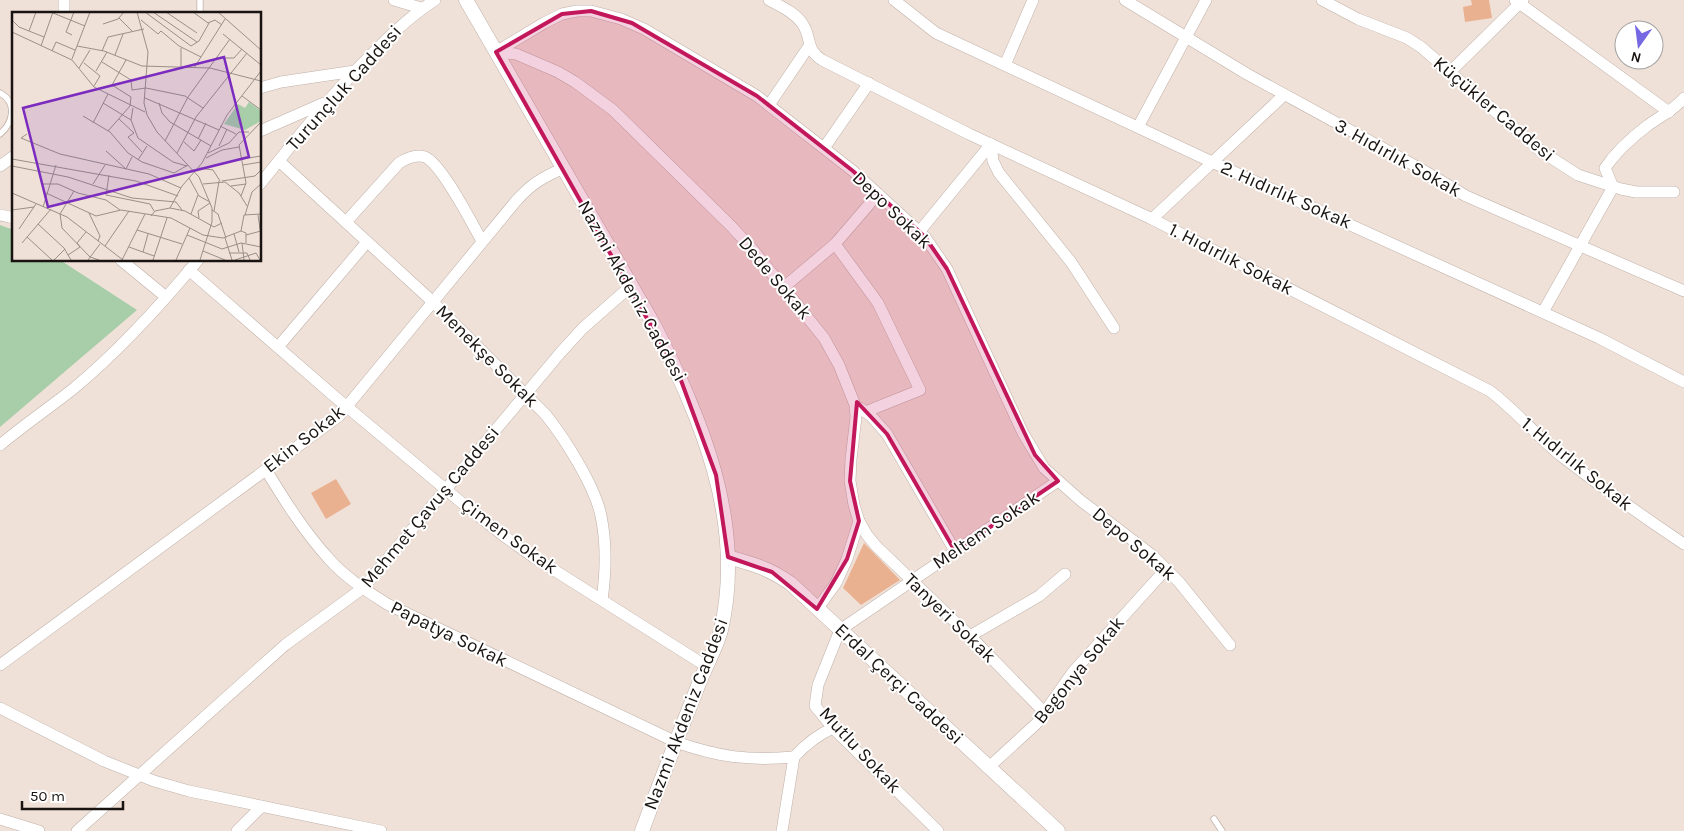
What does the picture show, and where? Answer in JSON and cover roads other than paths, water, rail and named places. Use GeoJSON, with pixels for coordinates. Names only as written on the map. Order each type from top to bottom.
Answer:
{"type":"FeatureCollection","features":[{"type":"Feature","properties":{"kind":"street"},"geometry":{"type":"LineString","coordinates":[[394,0],[421,8]]}},
{"type":"Feature","properties":{"kind":"street","name":"Turunçluk Caddesi"},"geometry":{"type":"LineString","coordinates":[[261,183],[355,71],[383,42],[421,8],[435,0]]}},
{"type":"Feature","properties":{"kind":"street","name":"Nazmi Akdeniz Caddesi"},"geometry":{"type":"LineString","coordinates":[[466,0],[654,325],[679,375],[706,444],[723,506],[728,557],[725,610],[720,632],[642,831]]}},
{"type":"Feature","properties":{"kind":"street","name":"1. Hıdırlık Sokak"},"geometry":{"type":"LineString","coordinates":[[769,0],[799,19],[806,32],[809,46],[822,60],[991,144],[1152,219],[1490,391],[1560,454],[1634,510],[1684,544]]}},
{"type":"Feature","properties":{"kind":"street","name":"2. Hıdırlık Sokak"},"geometry":{"type":"LineString","coordinates":[[894,0],[936,33],[1212,162],[1600,338],[1684,382]]}},
{"type":"Feature","properties":{"kind":"street"},"geometry":{"type":"LineString","coordinates":[[1006,65],[1033,0]]}},
{"type":"Feature","properties":{"kind":"street","name":"3. Hıdırlık Sokak"},"geometry":{"type":"LineString","coordinates":[[1125,0],[1284,95],[1421,169],[1466,196],[1684,291]]}},
{"type":"Feature","properties":{"kind":"street"},"geometry":{"type":"LineString","coordinates":[[1138,127],[1206,0]]}},
{"type":"Feature","properties":{"kind":"street","name":"Küçükler Caddesi"},"geometry":{"type":"LineString","coordinates":[[1322,0],[1358,19],[1408,38],[1421,47],[1542,152],[1578,175],[1613,187],[1636,192],[1674,192]]}},
{"type":"Feature","properties":{"kind":"street"},"geometry":{"type":"LineString","coordinates":[[1450,72],[1519,1],[1669,112]]}},
{"type":"Feature","properties":{"kind":"street","name":"Depo Sokak"},"geometry":{"type":"LineString","coordinates":[[496,52],[562,14],[591,11],[632,23],[731,80],[769,105],[824,148],[919,232],[947,269],[1023,433],[1044,468],[1136,542],[1166,569],[1230,645]]}},
{"type":"Feature","properties":{"kind":"street"},"geometry":{"type":"LineString","coordinates":[[769,105],[809,46]]}},
{"type":"Feature","properties":{"kind":"street","name":"Dede Sokak"},"geometry":{"type":"LineString","coordinates":[[496,52],[516,54],[558,72],[582,86],[613,110],[731,226],[754,251],[824,338],[840,365],[855,405],[856,417],[850,482],[859,521]]}},
{"type":"Feature","properties":{"kind":"street"},"geometry":{"type":"LineString","coordinates":[[261,88],[281,82],[355,71]]}},
{"type":"Feature","properties":{"kind":"street"},"geometry":{"type":"LineString","coordinates":[[824,148],[869,83]]}},
{"type":"Feature","properties":{"kind":"street"},"geometry":{"type":"LineString","coordinates":[[1152,219],[1284,95]]}},
{"type":"Feature","properties":{"kind":"street"},"geometry":{"type":"LineString","coordinates":[[1543,312],[1613,187],[1605,168],[1624,146],[1678,105],[1684,98]]}},
{"type":"Feature","properties":{"kind":"street"},"geometry":{"type":"LineString","coordinates":[[261,131],[328,101]]}},
{"type":"Feature","properties":{"kind":"street"},"geometry":{"type":"LineString","coordinates":[[919,232],[991,144]]}},
{"type":"Feature","properties":{"kind":"street"},"geometry":{"type":"LineString","coordinates":[[991,144],[993,161],[1000,173],[1072,262],[1114,328]]}},
{"type":"Feature","properties":{"kind":"street"},"geometry":{"type":"LineString","coordinates":[[346,222],[399,164],[415,156],[423,156],[436,165],[482,241]]}},
{"type":"Feature","properties":{"kind":"street"},"geometry":{"type":"LineString","coordinates":[[0,166],[12,157]]}},
{"type":"Feature","properties":{"kind":"street","name":"Menekşe Sokak"},"geometry":{"type":"LineString","coordinates":[[279,161],[433,302],[546,415],[569,447],[585,477],[601,514],[606,556],[602,600]]}},
{"type":"Feature","properties":{"kind":"street","name":"Ekin Sokak"},"geometry":{"type":"LineString","coordinates":[[0,665],[339,416],[529,186],[543,177],[564,168]]}},
{"type":"Feature","properties":{"kind":"street"},"geometry":{"type":"LineString","coordinates":[[784,288],[835,244],[878,194]]}},
{"type":"Feature","properties":{"kind":"street"},"geometry":{"type":"LineString","coordinates":[[278,347],[367,242]]}},
{"type":"Feature","properties":{"kind":"street"},"geometry":{"type":"LineString","coordinates":[[835,244],[878,303],[920,390],[865,412]]}},
{"type":"Feature","properties":{"kind":"street"},"geometry":{"type":"LineString","coordinates":[[122,261],[166,297]]}},
{"type":"Feature","properties":{"kind":"street"},"geometry":{"type":"LineString","coordinates":[[0,445],[95,369],[138,328],[197,261]]}},
{"type":"Feature","properties":{"kind":"street","name":"Çimen Sokak"},"geometry":{"type":"LineString","coordinates":[[189,270],[445,488],[535,558],[706,666]]}},
{"type":"Feature","properties":{"kind":"street","name":"Mehmet Çavuş Caddesi"},"geometry":{"type":"LineString","coordinates":[[77,831],[285,645],[362,588],[445,488],[583,328],[632,285]]}},
{"type":"Feature","properties":{"kind":"street"},"geometry":{"type":"LineString","coordinates":[[855,405],[879,424],[887,434],[955,551]]}},
{"type":"Feature","properties":{"kind":"street","name":"Papatya Sokak"},"geometry":{"type":"LineString","coordinates":[[266,470],[295,517],[331,561],[362,588],[403,613],[676,742],[706,752],[728,756],[774,759],[794,757]]}},
{"type":"Feature","properties":{"kind":"street","name":"Meltem Sokak"},"geometry":{"type":"LineString","coordinates":[[840,630],[1058,481]]}},
{"type":"Feature","properties":{"kind":"street"},"geometry":{"type":"LineString","coordinates":[[817,609],[836,583],[847,559],[859,521]]}},
{"type":"Feature","properties":{"kind":"street","name":"Tanyeri Sokak"},"geometry":{"type":"LineString","coordinates":[[859,521],[876,546],[970,636],[1044,712]]}},
{"type":"Feature","properties":{"kind":"street","name":"Erdal Çerçi Caddesi"},"geometry":{"type":"LineString","coordinates":[[728,557],[757,564],[790,583],[1058,831]]}},
{"type":"Feature","properties":{"kind":"street","name":"Begonya Sokak"},"geometry":{"type":"LineString","coordinates":[[989,767],[1024,736],[1094,647],[1166,569]]}},
{"type":"Feature","properties":{"kind":"street"},"geometry":{"type":"LineString","coordinates":[[970,636],[1039,596],[1064,574]]}},
{"type":"Feature","properties":{"kind":"street","name":"Mutlu Sokak"},"geometry":{"type":"LineString","coordinates":[[840,630],[818,685],[816,706],[833,728],[938,831]]}},
{"type":"Feature","properties":{"kind":"street"},"geometry":{"type":"LineString","coordinates":[[0,708],[104,761],[138,776],[189,791],[381,831]]}},
{"type":"Feature","properties":{"kind":"street"},"geometry":{"type":"LineString","coordinates":[[782,831],[794,757],[818,735],[833,728]]}},
{"type":"Feature","properties":{"kind":"street"},"geometry":{"type":"LineString","coordinates":[[237,831],[262,806]]}},
{"type":"Feature","properties":{"kind":"street"},"geometry":{"type":"LineString","coordinates":[[0,819],[39,831]]}},
{"type":"Feature","properties":{"kind":"lane"},"geometry":{"type":"LineString","coordinates":[[0,93],[8,99],[12,114],[6,129],[0,134]]}},
{"type":"Feature","properties":{"kind":"lane"},"geometry":{"type":"LineString","coordinates":[[1214,819],[1222,831]]}}]}
